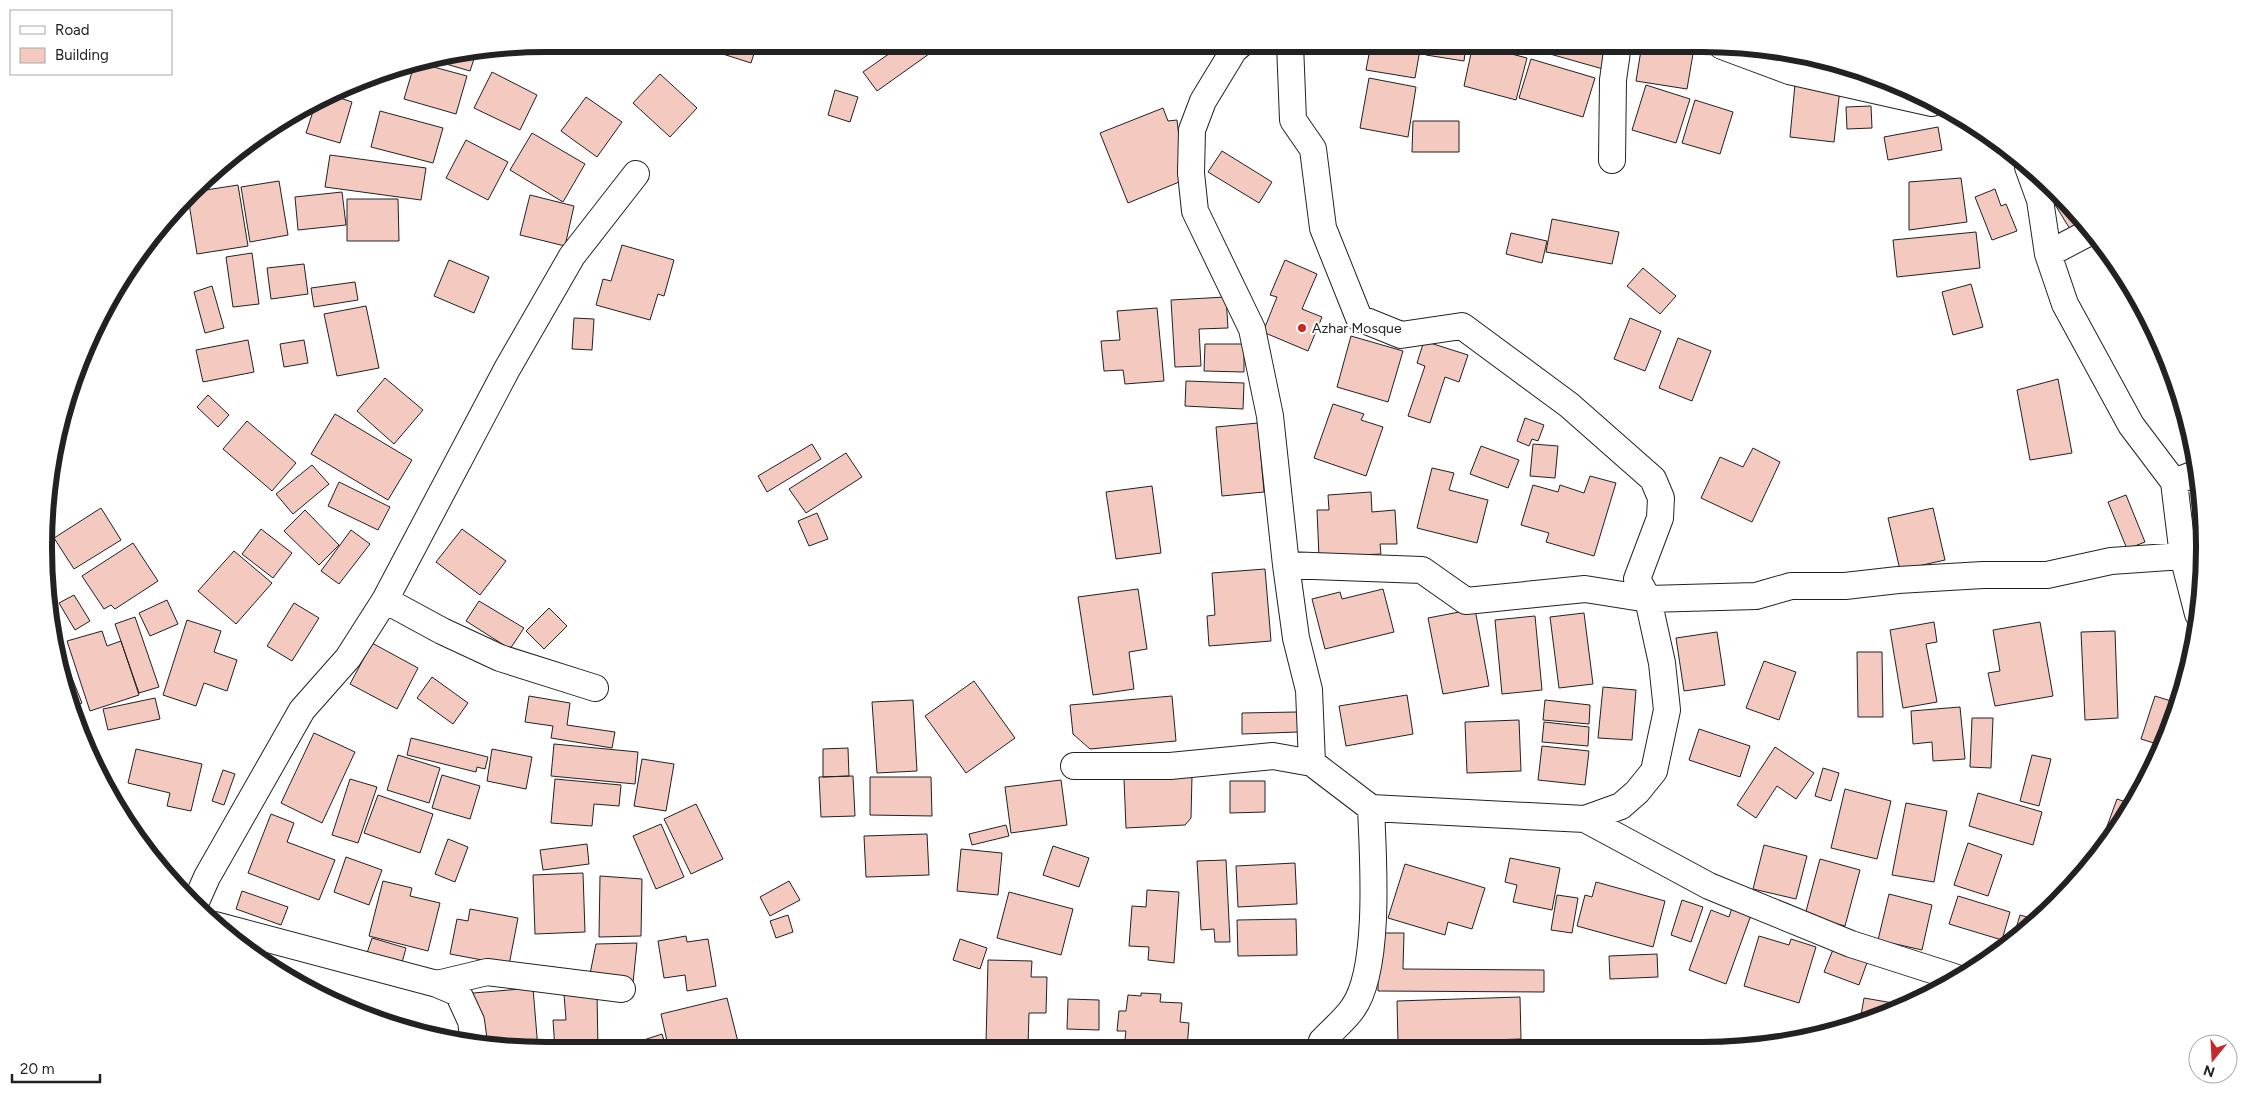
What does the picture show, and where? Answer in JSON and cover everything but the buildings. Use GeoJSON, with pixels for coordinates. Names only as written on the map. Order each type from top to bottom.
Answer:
{"type":"FeatureCollection","features":[{"type":"Feature","properties":{"kind":"street"},"geometry":{"type":"LineString","coordinates":[[1233,52],[1203,101],[1192,130],[1191,173],[1195,211],[1252,329],[1270,416],[1296,638],[1309,690],[1312,764]]}},
{"type":"Feature","properties":{"kind":"street"},"geometry":{"type":"LineString","coordinates":[[1074,766],[1170,766],[1273,756],[1312,764],[1371,808],[1585,819],[1621,806],[1637,792],[1654,771],[1667,710],[1662,663],[1648,599],[1637,579],[1660,518],[1661,498],[1653,479],[1569,405],[1462,326],[1401,335],[1359,318],[1322,228],[1313,149],[1293,120],[1290,52]]}},
{"type":"Feature","properties":{"kind":"street"},"geometry":{"type":"LineString","coordinates":[[1612,160],[1613,80],[1617,52]]}},
{"type":"Feature","properties":{"kind":"street"},"geometry":{"type":"LineString","coordinates":[[1747,55],[1789,71],[1907,97]]}},
{"type":"Feature","properties":{"kind":"street"},"geometry":{"type":"LineString","coordinates":[[198,898],[207,877],[302,710],[348,658],[385,600],[507,369],[572,256],[636,174]]}},
{"type":"Feature","properties":{"kind":"street"},"geometry":{"type":"LineString","coordinates":[[2033,180],[2040,200],[2048,254],[2065,304],[2131,425],[2185,477],[2183,556],[2193,593]]}},
{"type":"Feature","properties":{"kind":"street"},"geometry":{"type":"LineString","coordinates":[[2048,254],[2084,235]]}},
{"type":"Feature","properties":{"kind":"street"},"geometry":{"type":"LineString","coordinates":[[1286,565],[1422,570],[1466,601],[1585,589],[1648,599],[1756,596],[1791,586],[1845,586],[1898,580],[1984,575],[2047,575],[2111,561],[2183,556]]}},
{"type":"Feature","properties":{"kind":"street"},"geometry":{"type":"LineString","coordinates":[[385,600],[442,631],[500,658],[595,688]]}},
{"type":"Feature","properties":{"kind":"street"},"geometry":{"type":"LineString","coordinates":[[1322,1042],[1354,1007],[1367,976],[1374,884],[1371,808]]}},
{"type":"Feature","properties":{"kind":"street"},"geometry":{"type":"LineString","coordinates":[[1585,819],[1708,886],[1851,944],[1948,975]]}},
{"type":"Feature","properties":{"kind":"street"},"geometry":{"type":"LineString","coordinates":[[235,930],[437,984],[458,993],[471,1021],[473,1036]]}},
{"type":"Feature","properties":{"kind":"street"},"geometry":{"type":"LineString","coordinates":[[437,984],[488,972],[622,989]]}},
{"type":"Feature","properties":{"kind":"place","name":"Azhar Mosque"},"geometry":{"type":"Point","coordinates":[1302,328]}}]}
